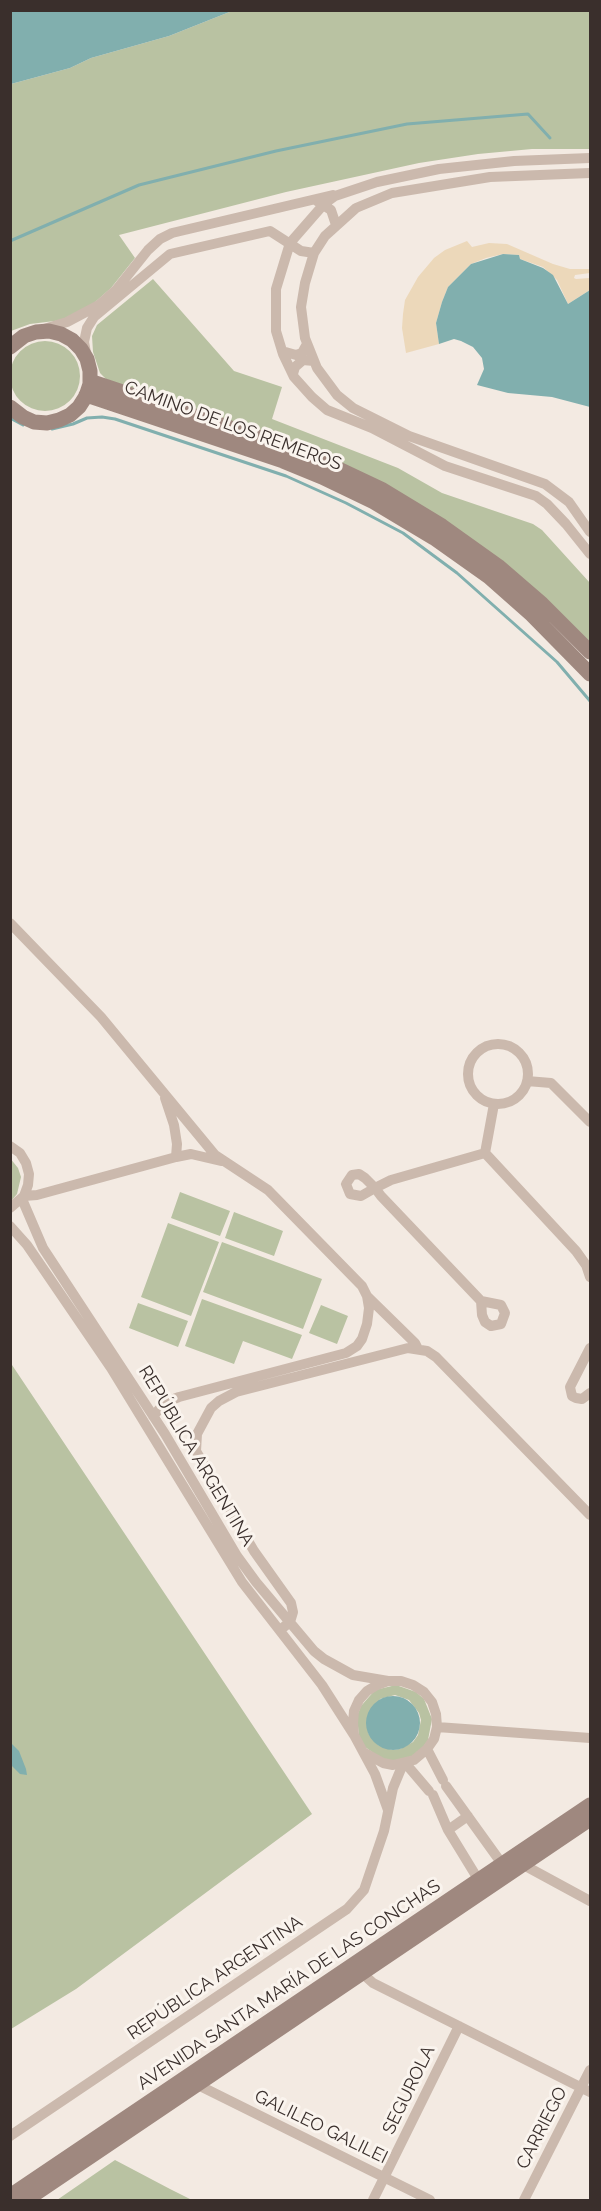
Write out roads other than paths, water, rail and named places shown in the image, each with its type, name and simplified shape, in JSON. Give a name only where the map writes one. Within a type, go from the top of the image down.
[{"type":"main road","points":[[10,347],[24,336],[36,332],[49,331],[61,334],[72,340],[87,359],[88,388],[79,406],[70,415],[47,423],[34,422],[10,407]]},
{"type":"main road","name":"CAMINO DE LOS REMEROS","points":[[88,388],[282,445],[381,489],[442,526],[498,566],[542,604],[591,652]]},
{"type":"main road","name":"CAMINO DE LOS REMEROS","points":[[88,388],[283,461],[349,489],[398,516],[489,577],[532,615],[591,674]]},
{"type":"main road","name":"AVENIDA SANTA MARÍA DE LAS CONCHAS","points":[[512,1865],[591,1805]]},
{"type":"main road","name":"AVENIDA SANTA MARÍA DE LAS CONCHAS","points":[[10,2196],[512,1865],[591,1819]]},
{"type":"main road","name":"AVENIDA SANTA MARÍA DE LAS CONCHAS","points":[[26,2200],[363,1974],[482,1885]]},
{"type":"street","points":[[36,332],[66,322],[99,305],[116,290],[148,250],[160,239],[172,233],[318,202],[377,182],[439,169],[514,161],[591,158]]},
{"type":"street","points":[[591,173],[490,177],[392,193],[356,208],[325,236],[314,253],[305,283],[302,307],[307,344],[317,368],[337,395],[353,408],[410,435],[545,484],[569,502],[591,532]]},
{"type":"street","points":[[318,202],[331,210],[336,225]]},
{"type":"street","points":[[318,202],[290,243],[276,289],[276,331],[293,374],[312,397],[327,410],[372,428],[445,466],[537,496],[566,524],[591,554]]},
{"type":"street","points":[[87,359],[84,342],[87,328],[94,317],[170,254],[263,231],[278,234],[301,250],[314,253]]},
{"type":"street","points":[[282,351],[296,355],[306,349],[307,344]]},
{"type":"street","points":[[293,374],[303,360],[314,362]]},
{"type":"street","points":[[10,923],[101,1017],[210,1149],[268,1190],[362,1286],[367,1296],[415,1342],[418,1349]]},
{"type":"street","points":[[498,1044],[515,1049],[526,1063],[527,1081],[518,1096],[511,1101],[494,1104],[478,1096],[469,1081],[470,1063],[481,1049],[498,1044]]},
{"type":"street","points":[[527,1081],[552,1083],[591,1122]]},
{"type":"street","points":[[158,1084],[174,1125],[177,1144],[176,1157]]},
{"type":"street","points":[[485,1153],[494,1104]]},
{"type":"street","points":[[10,1146],[20,1153],[29,1174],[23,1198]]},
{"type":"street","points":[[482,1300],[375,1188],[391,1180],[485,1153]]},
{"type":"street","points":[[485,1153],[576,1251],[591,1277]]},
{"type":"street","points":[[10,1208],[23,1198],[176,1157],[190,1154],[226,1161]]},
{"type":"street","name":"REPÚBLICA ARGENTINA","points":[[23,1198],[43,1248],[74,1304],[160,1437],[239,1567],[280,1630],[322,1685],[354,1735]]},
{"type":"street","name":"REPÚBLICA ARGENTINA","points":[[10,1226],[74,1304],[153,1416],[160,1437]]},
{"type":"street","points":[[153,1416],[166,1402],[179,1397],[346,1353],[357,1346],[362,1339],[368,1316],[367,1296]]},
{"type":"street","points":[[280,1630],[290,1622],[293,1612],[291,1603],[254,1551],[196,1451],[195,1442],[201,1423],[211,1408],[236,1392],[408,1348],[427,1351],[436,1357],[591,1515]]},
{"type":"street","points":[[591,1348],[570,1387],[572,1396],[576,1398],[582,1399],[591,1393]]},
{"type":"street","name":"REPÚBLICA ARGENTINA","points":[[239,1567],[314,1651],[335,1667],[353,1675],[388,1681]]},
{"type":"street","points":[[365,1753],[382,1763],[405,1764],[421,1756],[428,1749],[437,1727],[434,1708],[424,1692],[401,1681],[388,1681],[377,1684],[367,1691],[359,1700],[354,1711],[352,1723],[354,1735],[365,1753],[388,1810]]},
{"type":"street","points":[[437,1727],[591,1738]]},
{"type":"street","points":[[428,1749],[447,1787],[468,1816],[512,1865],[591,1900]]},
{"type":"street","points":[[405,1764],[433,1797],[448,1830],[482,1885]]},
{"type":"street","name":"REPÚBLICA ARGENTINA","points":[[10,2136],[347,1909],[364,1890],[384,1831],[393,1788],[405,1764]]},
{"type":"street","points":[[433,1797],[447,1787]]},
{"type":"street","points":[[448,1830],[468,1816]]},
{"type":"street","points":[[363,1974],[373,1983],[586,2090]]},
{"type":"street","name":"SEGUROLA","points":[[373,2200],[459,2026]]},
{"type":"street","name":"CARRIEGO","points":[[524,2200],[586,2090],[591,2070]]},
{"type":"street","name":"GALILEO GALILEI","points":[[198,2085],[430,2200]]},
{"type":"water","points":[[11,10],[232,11],[169,36],[91,58],[70,68],[11,84]]},
{"type":"water","points":[[503,254],[519,255],[520,259],[543,268],[553,275],[568,304],[590,290],[590,407],[552,397],[508,393],[477,385],[484,369],[482,358],[473,347],[454,339],[439,344],[436,323],[448,287],[471,264]]},
{"type":"water","points":[[388,1696],[398,1696],[408,1700],[416,1708],[420,1723],[416,1738],[408,1746],[398,1750],[388,1750],[378,1746],[370,1738],[366,1728],[366,1718],[370,1708],[378,1700]]},
{"type":"water","points":[[11,1743],[19,1751],[27,1775],[20,1774],[11,1765]]},
{"type":"waterway","points":[[10,241],[139,185],[276,151],[407,124],[528,114],[550,138]]},
{"type":"waterway","points":[[10,418],[23,425]]},
{"type":"waterway","points":[[52,429],[87,418],[115,419],[286,476],[346,503],[403,533],[457,573],[557,662],[590,701]]}]
